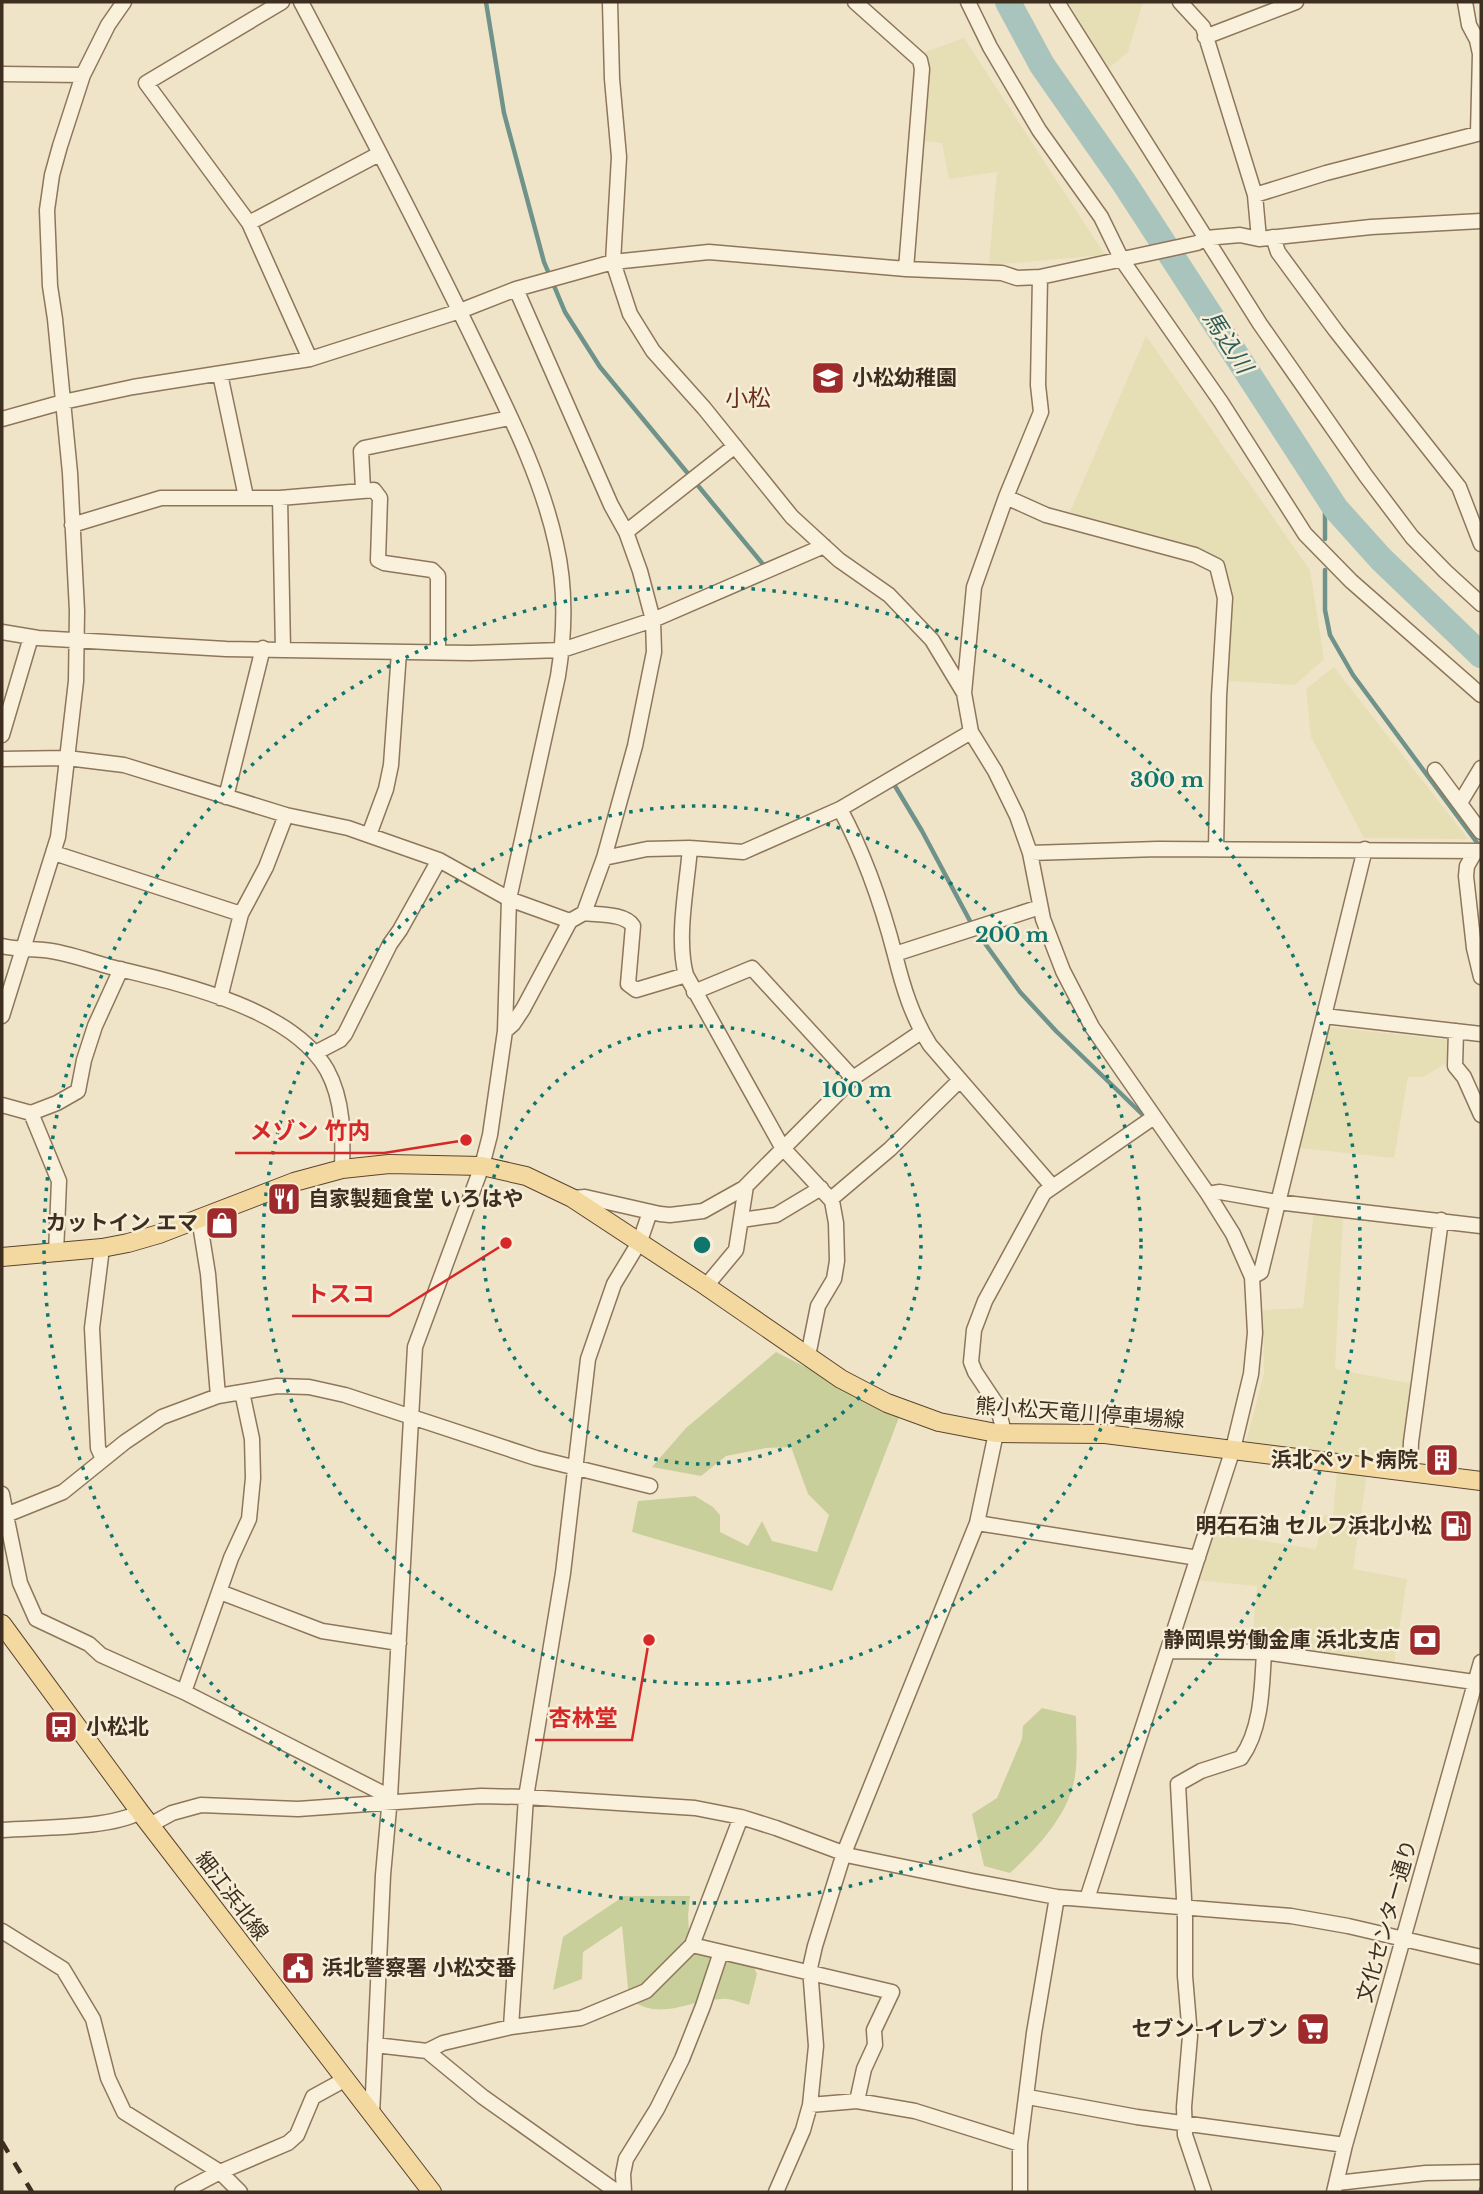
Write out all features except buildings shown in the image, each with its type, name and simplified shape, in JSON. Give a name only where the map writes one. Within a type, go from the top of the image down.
[{"type":"main road","name":"熊小松天竜川停車場線","points":[[2,1256],[102,1248],[159,1234],[294,1182],[342,1169],[389,1164],[482,1166],[526,1176],[572,1198],[640,1241],[841,1379],[887,1403],[939,1422],[1000,1433],[1105,1434],[1481,1481]]},
{"type":"main road","name":"細江浜北線","points":[[2,1624],[145,1819],[432,2192]]},
{"type":"street","points":[[2,1016],[58,837],[76,681],[77,611],[72,526],[64,402],[50,286],[47,210],[57,155],[83,75],[108,25],[124,2]]},
{"type":"street","points":[[282,2],[146,83],[249,223],[310,359]]},
{"type":"street","points":[[301,2],[460,311],[509,418],[542,495],[556,541],[563,587],[562,650],[509,899],[505,1031],[490,1135],[482,1166],[416,1338],[390,1801],[383,1875],[372,2115]]},
{"type":"street","points":[[610,2],[612,79],[619,157],[613,262],[630,314],[653,351],[736,446],[792,517],[839,560],[889,595],[932,640],[964,694]]},
{"type":"street","points":[[855,2],[920,60],[922,69],[906,269]]},
{"type":"street","points":[[968,2],[990,47],[1039,130],[1101,217],[1305,534],[1351,580],[1481,695]]},
{"type":"street","points":[[1057,2],[1202,240],[1366,476],[1412,537],[1481,604]]},
{"type":"street","points":[[1180,2],[1203,27],[1266,238],[1459,487],[1481,544]]},
{"type":"street","points":[[1205,37],[1296,2]]},
{"type":"street","points":[[1255,195],[1326,173],[1480,133],[1480,54],[1477,40],[1469,25],[1465,2]]},
{"type":"street","points":[[5,74],[83,75]]},
{"type":"street","points":[[249,223],[379,153]]},
{"type":"street","points":[[2,419],[133,387],[310,359],[460,311],[556,276],[613,262],[709,252],[906,269],[1002,273],[1017,278],[1040,277],[1202,240],[1240,234],[1266,238],[1371,226],[1481,221]]},
{"type":"street","points":[[1040,277],[1038,371],[1041,412],[1006,497],[974,587],[964,694],[971,732],[995,771],[1017,816],[1030,853],[1040,907],[1063,971],[1078,1001],[1092,1027],[1233,1234],[1252,1277],[1255,1333],[1251,1374],[1233,1449],[1087,1899]]},
{"type":"street","points":[[516,289],[611,505],[626,532],[653,620],[654,652],[635,746],[604,858],[584,913]]},
{"type":"street","points":[[220,374],[246,497]]},
{"type":"street","points":[[363,489],[360,451],[364,448],[509,418]]},
{"type":"street","points":[[626,532],[736,446]]},
{"type":"street","points":[[72,526],[161,498],[280,498],[374,490],[380,498],[378,559],[384,563],[436,572],[439,593],[438,652]]},
{"type":"street","points":[[1006,497],[1046,515],[1195,555],[1217,566],[1225,598],[1219,695],[1216,849]]},
{"type":"street","points":[[280,498],[283,650]]},
{"type":"street","points":[[1466,504],[1481,503]]},
{"type":"street","points":[[2,632],[31,637],[226,649],[470,653],[562,650],[653,620],[824,546]]},
{"type":"street","points":[[2,735],[31,637]]},
{"type":"street","points":[[226,797],[263,649]]},
{"type":"street","points":[[369,835],[386,789],[391,765],[400,652]]},
{"type":"street","points":[[604,858],[647,849],[690,848],[743,852],[840,809],[971,732]]},
{"type":"street","points":[[2,758],[67,758],[124,765],[286,815],[369,835],[439,859],[509,899],[570,921]]},
{"type":"street","points":[[1460,803],[1481,768]]},
{"type":"street","points":[[1435,770],[1481,832]]},
{"type":"street","points":[[840,809],[866,863],[907,998],[921,1032],[1052,1186]]},
{"type":"street","points":[[220,998],[241,914],[266,867],[286,815]]},
{"type":"street","points":[[690,848],[683,924],[683,966],[686,975],[782,1147],[831,1199],[836,1223],[837,1261],[834,1279],[818,1306],[808,1356]]},
{"type":"street","points":[[1030,853],[1071,850],[1216,849],[1478,852]]},
{"type":"street","points":[[1252,1277],[1261,1272],[1366,849]]},
{"type":"street","points":[[1478,852],[1467,866],[1466,876],[1474,948],[1481,978]]},
{"type":"street","points":[[54,853],[241,914]]},
{"type":"street","points":[[315,1053],[340,1040],[345,1034],[390,944],[439,859]]},
{"type":"street","points":[[895,954],[1040,907]]},
{"type":"street","points":[[505,1031],[523,1009],[570,921],[584,913],[630,921],[633,926],[628,984],[631,988],[636,990],[686,975]]},
{"type":"street","points":[[2,946],[21,950],[44,950],[121,970],[220,998],[262,1014],[315,1053],[327,1070],[340,1104],[342,1169]]},
{"type":"street","points":[[694,992],[752,968],[853,1079]]},
{"type":"street","points":[[2,1105],[31,1113],[78,1091],[95,1026],[121,970]]},
{"type":"street","points":[[1324,1016],[1481,1034]]},
{"type":"street","points":[[1456,1031],[1455,1066],[1464,1077],[1481,1115]]},
{"type":"street","points":[[572,1198],[585,1197],[670,1215],[703,1211],[746,1186],[782,1147],[853,1079],[921,1032]]},
{"type":"street","points":[[831,1199],[890,1149],[960,1080]]},
{"type":"street","points":[[31,1113],[59,1181],[56,1253]]},
{"type":"street","points":[[776,2192],[803,2130],[810,2105],[816,2046],[810,1971],[815,1946],[844,1853],[977,1524],[1000,1433],[997,1405],[971,1362],[974,1330],[985,1301],[1044,1193],[1154,1117]]},
{"type":"street","points":[[706,1286],[736,1250],[746,1186]]},
{"type":"street","points":[[741,1220],[776,1215],[821,1188]]},
{"type":"street","points":[[1208,1194],[1220,1192],[1277,1202],[1481,1226]]},
{"type":"street","points":[[511,2027],[526,1797],[564,1573],[578,1468],[588,1359],[614,1284],[640,1241],[650,1212]]},
{"type":"street","points":[[199,1218],[208,1274],[218,1396]]},
{"type":"street","points":[[1410,1471],[1411,1442],[1441,1220]]},
{"type":"street","points":[[102,1248],[92,1328],[98,1448],[103,1460]]},
{"type":"street","points":[[4,1516],[63,1492],[162,1417],[218,1396],[276,1386],[309,1388],[345,1395],[536,1458],[650,1486]]},
{"type":"street","points":[[184,1692],[252,1506],[251,1439],[242,1392]]},
{"type":"street","points":[[2,1494],[4,1516],[20,1583],[36,1619],[89,1644],[101,1655],[184,1692],[390,1801]]},
{"type":"street","points":[[977,1524],[1198,1558]]},
{"type":"street","points":[[220,1592],[322,1631],[399,1643]]},
{"type":"street","points":[[1169,1651],[1264,1651],[1478,1682]]},
{"type":"street","points":[[1204,2192],[1189,2147],[1184,2107],[1190,2036],[1185,1976],[1185,1908],[1178,1784],[1201,1771],[1241,1758],[1245,1753],[1261,1699],[1264,1651]]},
{"type":"street","name":"文化センター通り","points":[[1335,2188],[1478,1682],[1481,1662]]},
{"type":"street","points":[[2,1830],[103,1822],[132,1816],[145,1819],[201,1805],[298,1809],[481,1796],[695,1808],[741,1817],[844,1853],[1056,1897],[1291,1916],[1481,1957]]},
{"type":"street","points":[[375,2045],[427,2050],[443,2043],[511,2027],[581,2018],[629,1999],[654,1984],[692,1945],[741,1817]]},
{"type":"street","points":[[1020,2192],[1020,2144],[1034,2033],[1056,1897]]},
{"type":"street","points":[[2,1931],[63,1969],[93,2019],[108,2078],[124,2112],[220,2172],[240,2192]]},
{"type":"street","points":[[692,1945],[892,1992],[874,2030],[875,2045],[864,2069],[856,2101]]},
{"type":"street","points":[[624,2192],[626,2159],[657,2109],[682,2059],[704,2006],[721,1952]]},
{"type":"street","points":[[427,2050],[483,2097],[617,2192]]},
{"type":"street","points":[[182,2192],[220,2172],[288,2143],[297,2134],[313,2097],[344,2080]]},
{"type":"street","points":[[1028,2097],[1186,2124],[1345,2146]]},
{"type":"street","points":[[810,2105],[856,2101],[915,2111],[1020,2144]]},
{"type":"street","points":[[1335,2188],[1426,2173],[1477,2172]]},
{"type":"shaded area","points":[[1068,2],[1143,2],[1128,52],[1109,68]]},
{"type":"shaded area","points":[[964,38],[1105,255],[989,265],[997,172],[949,179],[942,143],[916,140],[917,55]]},
{"type":"shaded area","points":[[1146,336],[1310,570],[1324,659],[1295,685],[1229,681],[1217,566],[1070,512]]},
{"type":"shaded area","points":[[1334,667],[1468,839],[1364,838],[1311,737],[1306,689]]},
{"type":"shaded area","points":[[1330,1027],[1449,1040],[1446,1063],[1423,1077],[1408,1077],[1394,1158],[1299,1148]]},
{"type":"shaded area","points":[[1314,1211],[1343,1216],[1335,1369],[1413,1384],[1405,1465],[1246,1442],[1264,1374],[1263,1310],[1303,1308]]},
{"type":"shaded area","points":[[1337,1471],[1367,1475],[1353,1569],[1407,1579],[1394,1663],[1252,1645],[1257,1586],[1196,1580],[1211,1533],[1316,1549],[1324,1515],[1333,1516]]},
{"type":"green space","points":[[776,1352],[900,1415],[832,1591],[632,1532],[638,1501],[695,1496],[713,1507],[720,1515],[720,1532],[748,1546],[762,1521],[772,1541],[817,1552],[829,1515],[808,1494],[791,1447],[766,1448],[726,1456],[701,1476],[652,1467],[686,1428]]},
{"type":"green space","points":[[1042,1708],[1076,1716],[1076,1761],[1072,1790],[1051,1829],[1010,1873],[984,1866],[972,1814],[997,1798],[1022,1739],[1023,1726]]},
{"type":"green space","points":[[624,1896],[690,1896],[690,1949],[751,1962],[757,1974],[749,2005],[722,1999],[675,2008],[653,2009],[629,1999],[622,1926],[583,1952],[582,1979],[553,1990],[563,1937]]},
{"type":"waterway","points":[[486,2],[504,113],[544,262],[565,312],[600,367],[766,568]]},
{"type":"waterway","name":"馬込川","points":[[1008,2],[1042,65],[1123,181],[1336,509],[1381,559],[1481,655]]},
{"type":"waterway","points":[[1325,491],[1325,539]]},
{"type":"waterway","points":[[1325,570],[1325,610],[1330,635],[1353,675],[1481,848]]},
{"type":"waterway","points":[[892,781],[970,921]]},
{"type":"waterway","points":[[976,931],[1020,992],[1056,1031],[1143,1115]]},
{"type":"railway","points":[[2,2142],[32,2192]]},
{"type":"place","name":"小松幼稚園","points":[[828,378]]},
{"type":"place","name":"メゾン 竹内","points":[[466,1140]]},
{"type":"place","name":"自家製麺食堂 いろはや","points":[[284,1199]]},
{"type":"place","name":"カットイン エマ","points":[[222,1223]]},
{"type":"place","name":"トスコ","points":[[506,1243]]},
{"type":"place","name":"浜北ペット病院","points":[[1442,1460]]},
{"type":"place","name":"明石石油 セルフ浜北小松","points":[[1456,1526]]},
{"type":"place","name":"杏林堂","points":[[649,1640]]},
{"type":"place","name":"静岡県労働金庫 浜北支店","points":[[1425,1640]]},
{"type":"place","name":"小松北","points":[[61,1727]]},
{"type":"place","name":"浜北警察署 小松交番","points":[[298,1968]]},
{"type":"place","name":"セブン-イレブン","points":[[1313,2029]]},
{"type":"district","name":"小松","points":[[748,398]]}]
